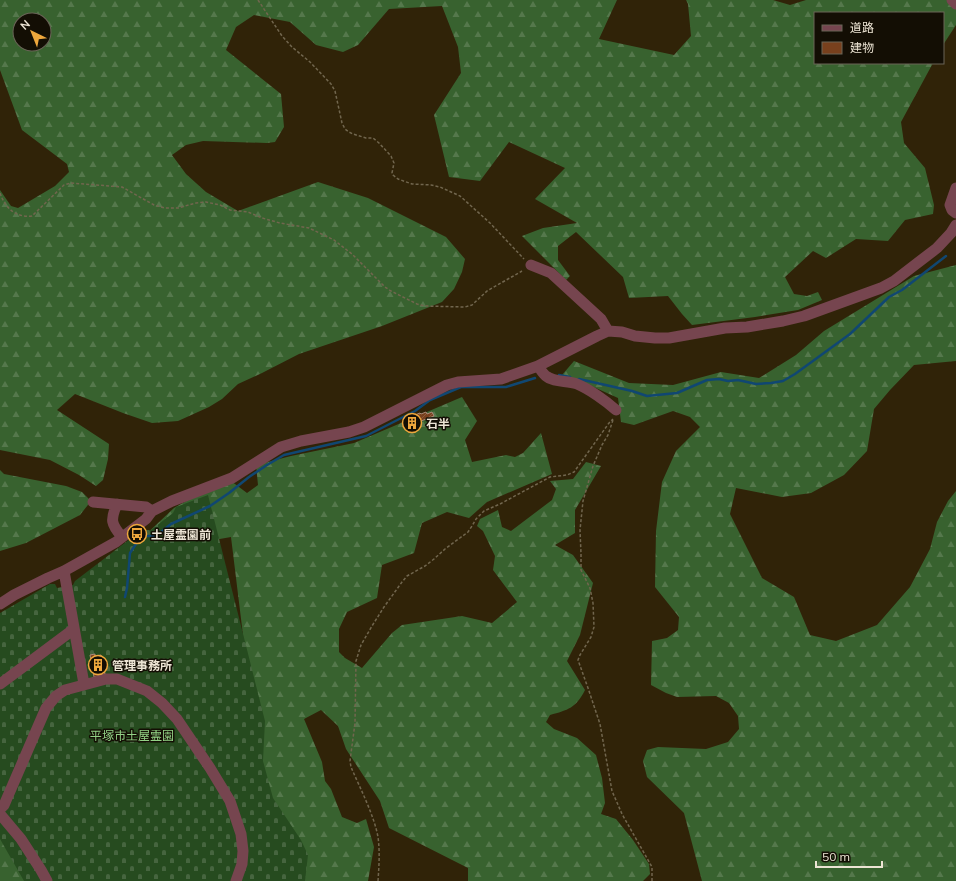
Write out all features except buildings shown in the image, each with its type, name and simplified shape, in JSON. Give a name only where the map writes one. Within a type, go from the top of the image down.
[{"type":"street","points":[[952,0],[956,4]]},
{"type":"street","points":[[956,188],[950,205],[952,210],[956,213]]},
{"type":"street","points":[[0,604],[14,595],[64,571],[116,542],[146,519],[152,511],[172,500],[232,478],[281,447],[300,441],[350,432],[447,385],[458,382],[501,379],[538,366],[608,331],[622,332],[649,338],[668,338],[725,328],[747,327],[804,316],[881,288],[894,281],[937,248],[956,225]]},
{"type":"street","points":[[531,265],[551,273],[601,319],[608,331]]},
{"type":"street","points":[[538,366],[547,377],[554,380],[568,381],[577,384],[607,402],[615,415]]},
{"type":"street","points":[[93,502],[146,507],[152,511]]},
{"type":"street","points":[[117,504],[112,515],[113,523],[122,537]]},
{"type":"street","points":[[64,571],[84,684]]},
{"type":"street","points":[[0,684],[74,629]]},
{"type":"street","points":[[0,808],[4,805],[46,708],[56,696],[65,690],[84,684],[106,679],[117,679],[147,691],[162,703],[177,719],[230,801],[241,834],[243,851],[242,864],[236,881]]},
{"type":"street","points":[[0,814],[21,839],[47,881]]},
{"type":"path","points":[[0,193],[5,204],[12,211],[27,217],[32,216],[64,185],[71,183],[122,187],[154,205],[165,208],[178,208],[196,202],[206,202],[220,205],[238,212],[248,212],[258,217],[280,223],[309,228],[334,240],[352,254],[391,291],[417,304],[425,306],[465,307],[472,305],[487,291],[531,265],[490,223],[460,196],[440,187],[412,184],[398,179],[393,175],[394,163],[391,156],[380,143],[373,138],[366,138],[353,134],[346,129],[342,123],[335,91],[331,84],[282,36],[258,0]]},
{"type":"path","points":[[378,881],[380,860],[378,837],[372,816],[350,761],[355,723],[356,660],[361,645],[384,607],[407,576],[425,566],[468,532],[476,519],[484,511],[550,477],[567,475],[574,472],[615,415]]},
{"type":"path","points":[[615,415],[608,435],[593,466],[583,501],[580,530],[580,570],[590,588],[593,603],[594,627],[591,637],[578,660],[600,724],[612,791],[622,814],[652,867],[652,881]]},
{"type":"green space","points":[[0,0],[617,0],[599,39],[674,55],[691,36],[688,4],[686,0],[773,0],[790,5],[806,0],[956,0],[956,25],[944,43],[944,12],[814,12],[814,64],[932,64],[901,122],[904,143],[925,168],[934,205],[933,214],[905,220],[888,241],[856,239],[826,258],[813,251],[785,277],[794,294],[807,296],[818,292],[822,300],[798,310],[692,325],[668,296],[629,298],[623,277],[576,232],[558,246],[558,260],[570,276],[566,280],[522,236],[543,228],[577,223],[535,199],[565,168],[509,142],[480,181],[449,177],[434,115],[461,73],[458,47],[442,6],[389,9],[358,45],[343,52],[316,45],[290,22],[254,15],[236,27],[226,50],[281,94],[284,127],[275,142],[203,141],[186,145],[172,155],[186,174],[206,192],[238,211],[318,182],[368,198],[446,237],[465,259],[462,272],[454,289],[442,302],[382,326],[299,354],[238,384],[222,399],[209,407],[178,421],[152,423],[75,394],[57,410],[109,444],[108,459],[103,480],[96,486],[79,475],[50,460],[0,450],[0,190],[11,206],[18,208],[55,186],[69,172],[67,164],[22,130],[0,70]]},
{"type":"green space","points":[[956,265],[956,361],[914,365],[874,409],[867,451],[844,475],[811,493],[782,497],[736,488],[730,514],[762,578],[794,597],[810,635],[836,641],[877,625],[910,587],[930,549],[937,522],[948,501],[956,491],[956,881],[702,881],[684,813],[647,777],[643,761],[647,750],[658,747],[706,749],[728,742],[739,729],[738,716],[729,703],[716,696],[677,697],[651,685],[652,641],[667,638],[678,630],[679,617],[655,587],[656,531],[662,482],[676,451],[700,427],[690,417],[673,411],[634,425],[621,422],[618,398],[562,375],[574,361],[629,383],[673,385],[721,372],[759,378],[796,355],[824,331],[914,276]]},
{"type":"green space","points":[[462,397],[477,421],[465,440],[472,462],[506,455],[515,457],[523,453],[541,433],[552,474],[487,502],[469,518],[447,512],[422,523],[414,553],[382,565],[377,598],[347,612],[339,629],[339,652],[345,658],[362,668],[392,633],[402,625],[462,616],[492,623],[517,602],[493,570],[495,556],[483,531],[477,526],[480,519],[498,510],[502,527],[511,531],[552,500],[556,489],[550,481],[573,479],[586,462],[601,466],[575,510],[575,533],[555,545],[573,555],[593,583],[580,635],[567,661],[585,690],[575,705],[562,712],[550,715],[546,722],[554,729],[577,738],[596,755],[602,778],[605,803],[601,814],[616,819],[633,840],[649,864],[650,874],[643,881],[468,881],[468,868],[389,828],[380,801],[346,749],[338,726],[321,710],[304,719],[322,762],[325,781],[331,789],[342,817],[357,823],[366,819],[374,847],[368,881],[259,881],[243,635],[231,537],[197,543],[108,570],[174,508],[227,478],[247,493],[258,485],[256,465],[354,443]]},
{"type":"green space","points":[[0,470],[4,474],[66,486],[82,492],[91,501],[80,515],[26,543],[0,551]]},
{"type":"green space","name":"平塚市土屋霊園","points":[[208,495],[265,721],[263,761],[273,798],[301,840],[308,855],[305,881],[24,881],[0,839],[0,613],[50,584],[55,584],[57,588],[73,585],[75,581],[139,532],[143,530],[151,530],[173,513],[176,507]]},
{"type":"green space","points":[[0,820],[40,881],[0,881]]},
{"type":"waterway","points":[[579,379],[632,391],[647,396],[677,393],[707,380],[738,380],[756,384],[783,381],[850,334],[889,297],[902,290],[946,256]]},
{"type":"waterway","points":[[559,375],[570,377]]},
{"type":"waterway","points":[[125,597],[130,553],[138,541],[146,536],[156,536],[171,524],[210,506],[249,477],[284,455],[366,436],[415,411],[430,400],[461,387],[506,387],[535,378]]},
{"type":"place","name":"石半","points":[[412,423]]},
{"type":"place","name":"土屋霊園前","points":[[137,534]]},
{"type":"place","name":"管理事務所","points":[[98,665]]}]
